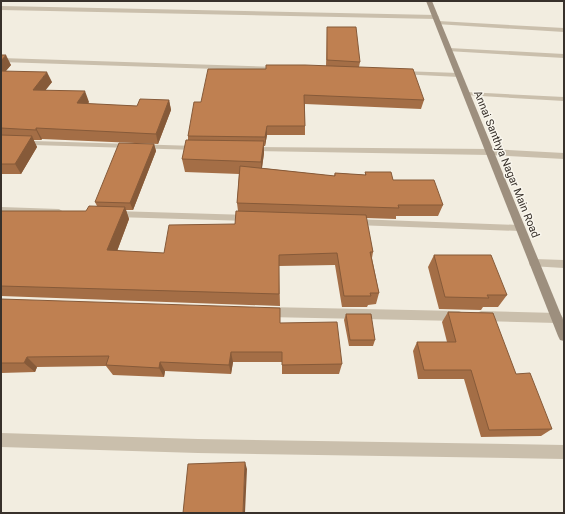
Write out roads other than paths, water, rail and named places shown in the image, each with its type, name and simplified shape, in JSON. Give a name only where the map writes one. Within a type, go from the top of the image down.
[{"type":"street","name":"Annai Santhya Nagar Main Road","points":[[429,1],[564,336]]},
{"type":"street","points":[[1,8],[437,20],[564,30]]},
{"type":"street","points":[[449,50],[564,56]]},
{"type":"street","points":[[1,60],[284,69]]},
{"type":"street","points":[[396,73],[459,75]]},
{"type":"street","points":[[466,94],[564,99]]},
{"type":"street","points":[[1,142],[202,149]]},
{"type":"street","points":[[241,149],[490,152],[564,156]]},
{"type":"street","points":[[1,210],[65,212]]},
{"type":"street","points":[[105,213],[257,218]]},
{"type":"street","points":[[345,222],[520,228]]},
{"type":"street","points":[[534,263],[564,264]]},
{"type":"street","points":[[256,312],[557,318]]},
{"type":"street","points":[[1,440],[198,446],[564,452]]}]
